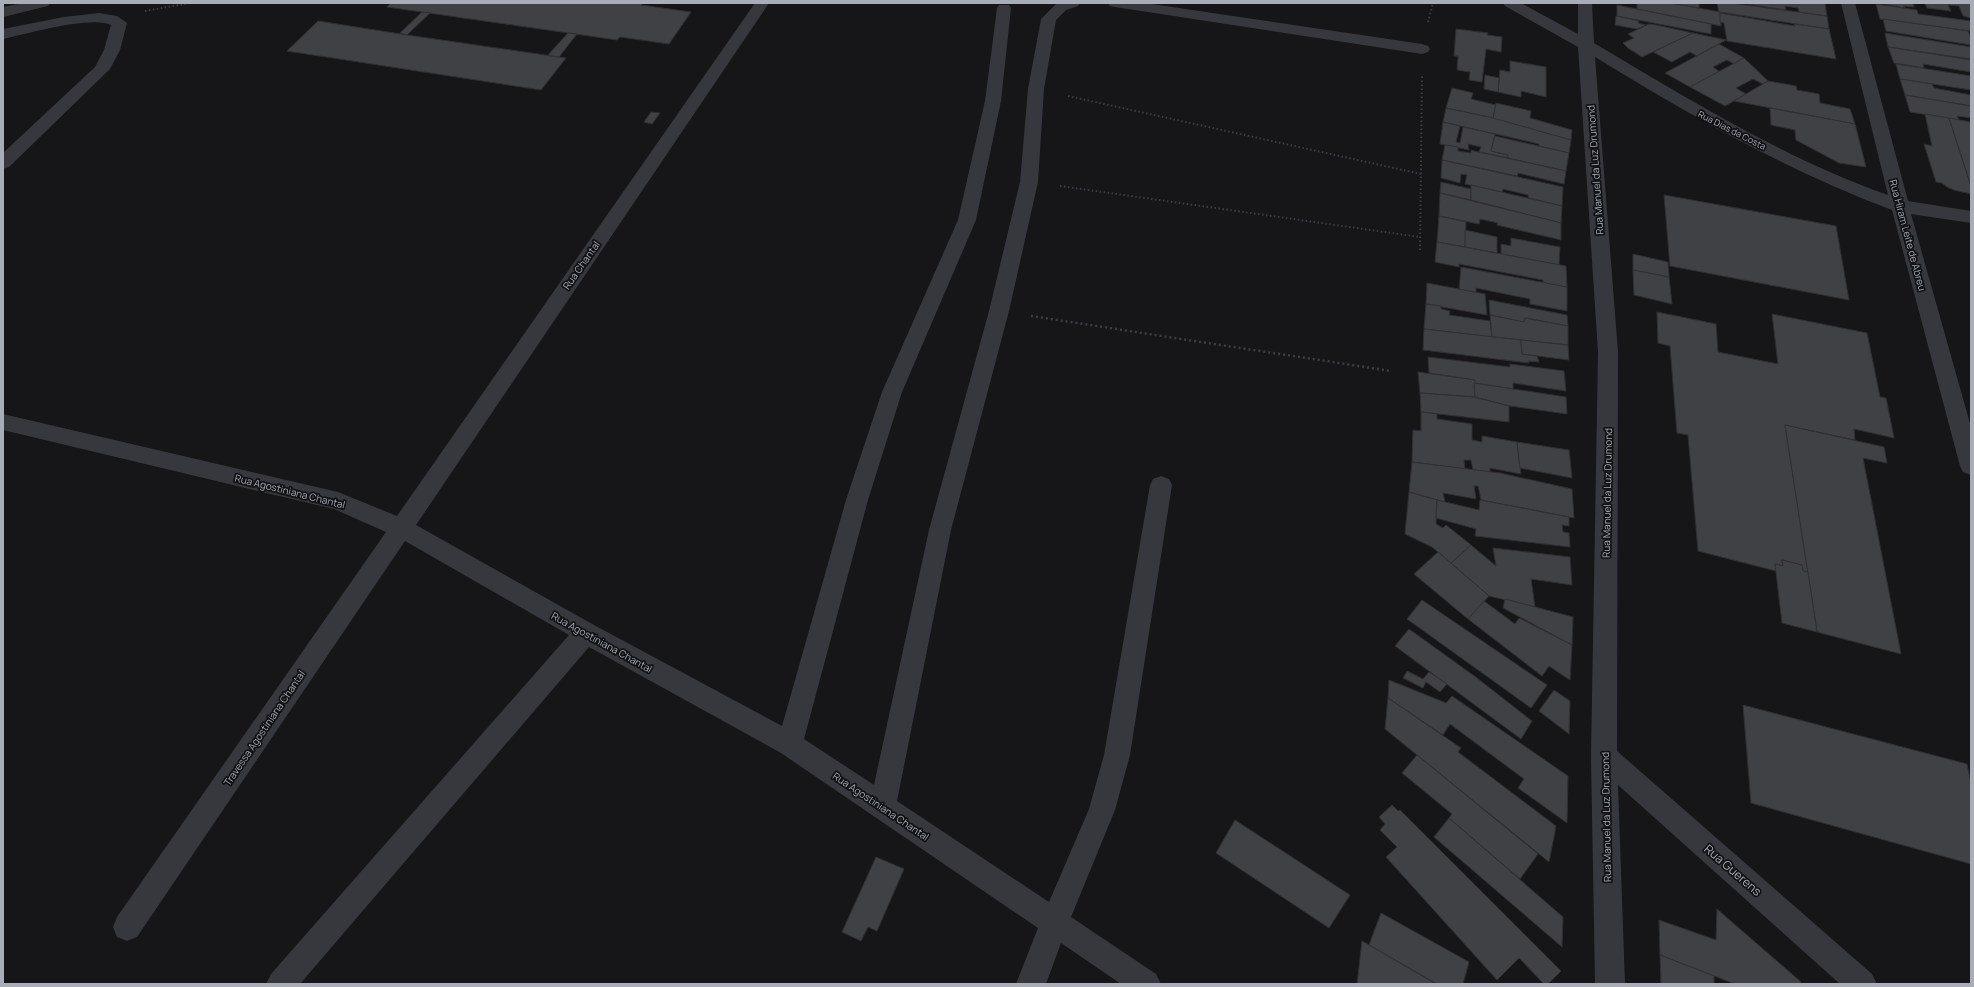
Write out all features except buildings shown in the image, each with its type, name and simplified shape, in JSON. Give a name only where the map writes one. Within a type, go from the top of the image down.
[{"type":"street","points":[[3,12],[43,3]]},
{"type":"street","name":"Rua Chantal","points":[[401,528],[762,3]]},
{"type":"street","points":[[883,806],[940,530],[999,312],[1029,182],[1036,89],[1049,19],[1061,7],[1073,3]]},
{"type":"street","points":[[1115,3],[1422,49]]},
{"type":"street","name":"Rua Dias da Costa","points":[[1510,3],[1586,45],[1696,111],[1818,174],[1850,188],[1900,206],[1971,217]]},
{"type":"street","name":"Rua Manuel da Luz Drumond","points":[[1585,3],[1586,45],[1608,352],[1604,756],[1610,984]]},
{"type":"street","name":"Rua Hiram Leite de Abreu","points":[[1848,3],[1900,206],[1971,466]]},
{"type":"street","points":[[790,744],[858,500],[892,392],[967,220],[982,157],[993,101],[1004,8]]},
{"type":"street","points":[[3,34],[77,19],[110,17],[118,23],[112,50],[102,69],[3,163]]},
{"type":"street","points":[[3,22],[22,30]]},
{"type":"street","name":"Rua Agostiniana Chantal","points":[[3,422],[338,501],[401,528],[586,633],[790,744],[1054,924],[1146,984]]},
{"type":"street","points":[[1031,984],[1054,924],[1102,810],[1117,755],[1161,485]]},
{"type":"street","name":"Travessa Agostiniana Chantal","points":[[126,927],[401,528]]},
{"type":"street","points":[[281,984],[586,633]]},
{"type":"street","name":"Rua Guerens","points":[[1604,756],[1862,984]]},
{"type":"path","points":[[110,17],[190,3]]},
{"type":"path","points":[[1420,250],[1422,49],[1432,3]]},
{"type":"path","points":[[1036,89],[1421,174]]},
{"type":"path","points":[[1029,182],[1420,237]]},
{"type":"path","points":[[999,312],[1391,371]]}]
